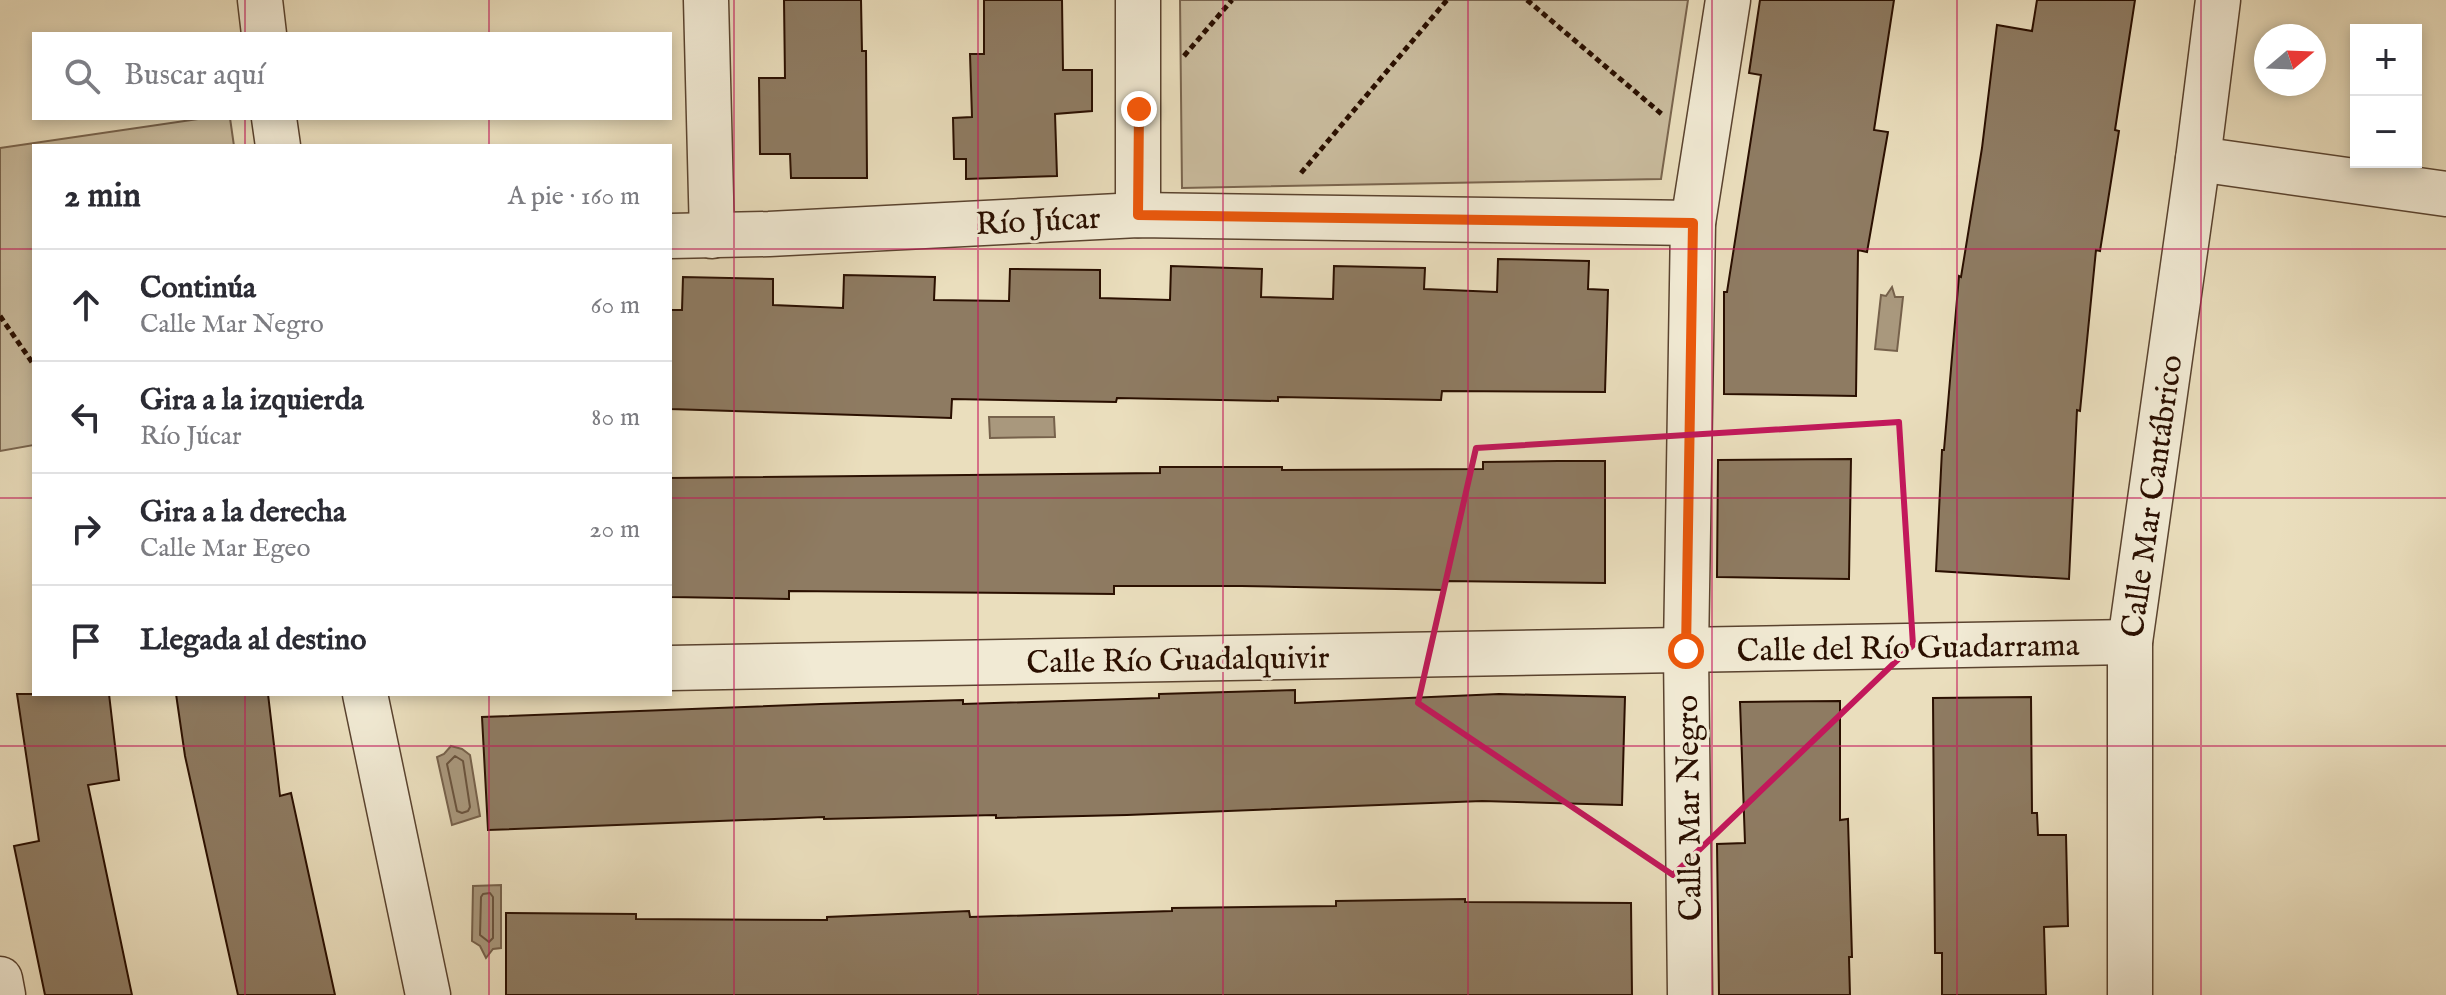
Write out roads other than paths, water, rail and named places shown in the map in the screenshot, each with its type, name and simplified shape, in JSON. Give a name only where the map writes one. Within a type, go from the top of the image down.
[{"type":"street","points":[[260,0],[264,32]]},
{"type":"street","points":[[691,236],[706,0]]},
{"type":"street","points":[[1138,0],[1138,215]]},
{"type":"street","name":"Calle Mar Negro","points":[[1690,995],[1686,651],[1693,223],[1728,0]]},
{"type":"street","name":"Calle Mar Cantábrico","points":[[2130,995],[2130,642],[2218,0]]},
{"type":"street","points":[[274,120],[278,144]]},
{"type":"street","points":[[2198,159],[2446,194]]},
{"type":"street","name":"Río Júcar","points":[[691,236],[1138,215],[1693,223]]},
{"type":"street","name":"Calle del Río Guadarrama","points":[[1686,651],[2130,642]]},
{"type":"street","name":"Calle Río Guadalquivir","points":[[672,668],[1686,651]]},
{"type":"street","points":[[365,696],[428,995]]},
{"type":"street","points":[[0,979],[3,995]]},
{"type":"water","points":[[1892,287],[1895,297],[1903,297],[1897,351],[1875,349],[1881,295],[1886,296]]},
{"type":"water","points":[[989,417],[1054,417],[1055,437],[990,438]]},
{"type":"water","points":[[451,746],[470,755],[480,816],[452,825],[437,757]]},
{"type":"water","points":[[501,885],[501,948],[493,949],[486,958],[480,946],[472,941],[473,886]]}]
